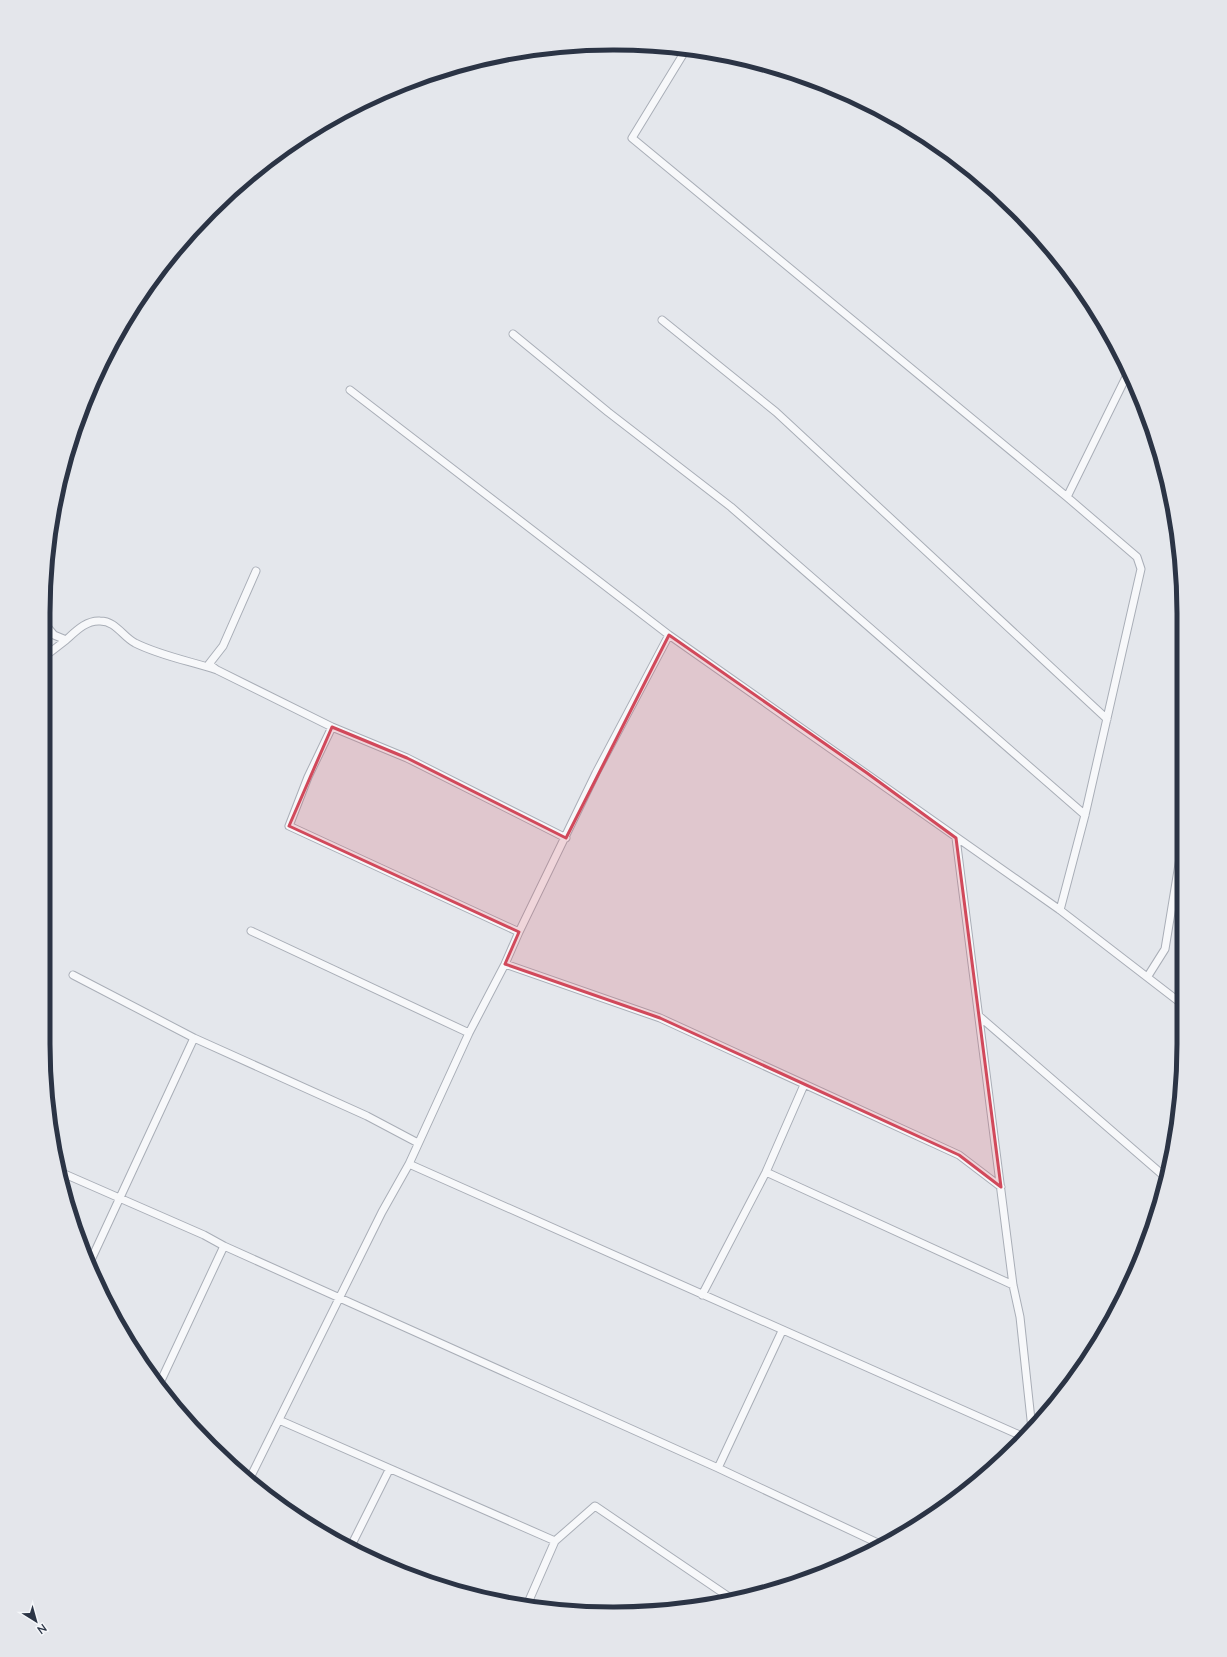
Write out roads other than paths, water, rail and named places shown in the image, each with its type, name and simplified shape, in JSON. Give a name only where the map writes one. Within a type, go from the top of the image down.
[{"type":"street","points":[[683,55],[632,138],[1067,497],[1137,557],[1141,568],[1085,815],[1060,910]]},
{"type":"street","points":[[662,320],[776,412],[1107,719]]},
{"type":"street","points":[[513,334],[608,412],[731,507],[1085,815]]},
{"type":"street","points":[[1067,497],[1125,378]]},
{"type":"street","points":[[350,390],[669,635],[1060,910],[1148,976],[1177,1000]]},
{"type":"street","points":[[217,670],[209,664],[223,646],[256,571]]},
{"type":"street","points":[[50,652],[90,622],[105,621],[111,623],[132,641],[147,648],[217,670],[332,727],[407,758],[566,838]]},
{"type":"street","points":[[50,630],[54,635],[66,640]]},
{"type":"street","points":[[251,1475],[382,1212],[409,1164],[469,1033],[505,964],[518,932],[566,838],[596,773],[669,635]]},
{"type":"street","points":[[332,727],[308,777],[289,826],[518,932]]},
{"type":"street","points":[[956,838],[1013,1285],[1020,1317],[1031,1421]]},
{"type":"street","points":[[1148,976],[1165,949],[1177,876]]},
{"type":"street","points":[[252,931],[469,1033]]},
{"type":"street","points":[[505,964],[660,1018],[804,1086],[959,1155],[1001,1187]]},
{"type":"street","points":[[73,975],[194,1038],[367,1116],[418,1143]]},
{"type":"street","points":[[979,1016],[1161,1174]]},
{"type":"street","points":[[92,1257],[194,1038]]},
{"type":"street","points":[[702,1295],[766,1172],[804,1086]]},
{"type":"street","points":[[409,1164],[782,1331],[1019,1435]]},
{"type":"street","points":[[766,1172],[1013,1285]]},
{"type":"street","points":[[66,1175],[204,1235],[224,1246],[718,1468],[876,1542]]},
{"type":"street","points":[[161,1380],[224,1246]]},
{"type":"street","points":[[718,1468],[782,1331]]},
{"type":"street","points":[[279,1420],[389,1470],[555,1541]]},
{"type":"street","points":[[353,1543],[389,1470]]},
{"type":"street","points":[[529,1600],[555,1541],[595,1506],[726,1595]]}]
